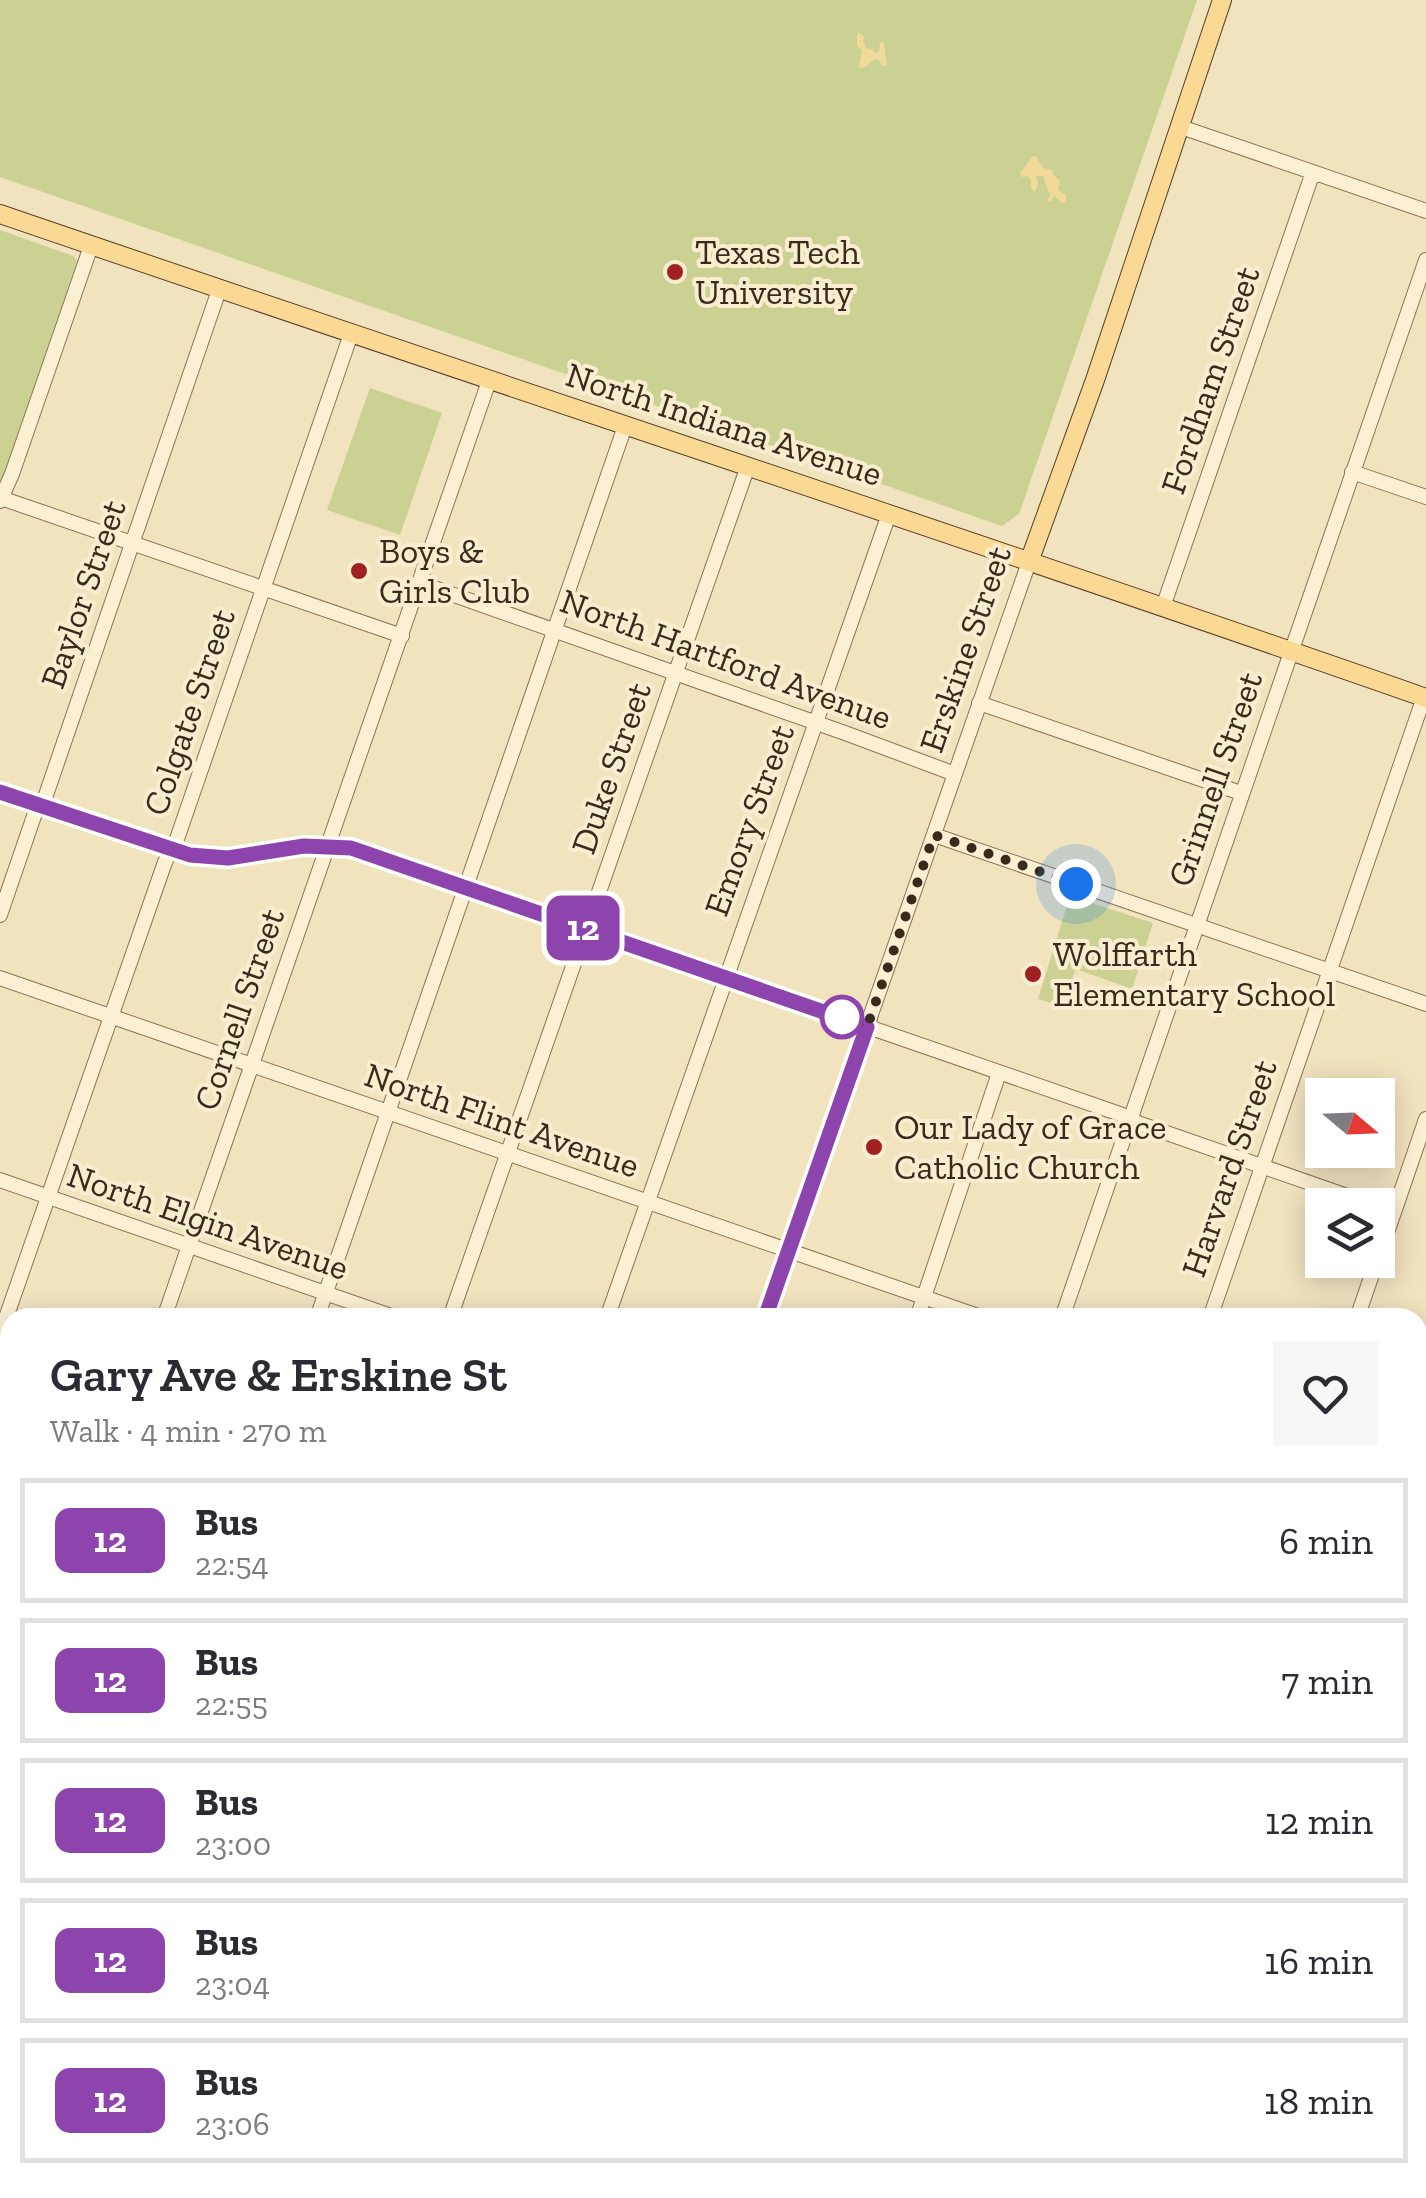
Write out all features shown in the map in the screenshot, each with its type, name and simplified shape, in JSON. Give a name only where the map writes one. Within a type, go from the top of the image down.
[{"type":"main road","name":"Erskine Street","points":[[1029,562],[1071,449],[1222,0]]},
{"type":"main road","name":"North Indiana Avenue","points":[[0,214],[1425,697]]},
{"type":"street","points":[[1181,127],[1426,210]]},
{"type":"street","name":"Fordham Street","points":[[1163,607],[1313,172]]},
{"type":"street","points":[[91,246],[1,499],[402,636]]},
{"type":"street","name":"Grinnell Street","points":[[1065,1308],[1426,260]]},
{"type":"street","name":"Baylor Street","points":[[0,916],[46,795],[219,290]]},
{"type":"street","name":"Colgate Street","points":[[9,1308],[165,862],[177,840],[350,334]]},
{"type":"street","name":"Cornell Street","points":[[167,1308],[489,380]]},
{"type":"street","points":[[320,1308],[625,426]]},
{"type":"street","name":"Duke Street","points":[[454,1308],[748,466]]},
{"type":"street","points":[[1352,472],[1426,498]]},
{"type":"street","name":"Emory Street","points":[[611,1308],[889,514]]},
{"type":"street","name":"Erskine Street","points":[[769,1308],[1029,562]]},
{"type":"street","name":"North Hartford Avenue","points":[[420,583],[955,774]]},
{"type":"street","name":"Harvard Street","points":[[1213,1308],[1425,697]]},
{"type":"street","points":[[979,703],[1241,793]]},
{"type":"street","points":[[0,792],[190,855],[228,858],[292,848],[351,848],[1322,1188]]},
{"type":"street","points":[[934,835],[1426,1004]]},
{"type":"street","name":"North Flint Avenue","points":[[0,978],[957,1308]]},
{"type":"street","points":[[920,1308],[999,1073]]},
{"type":"street","points":[[1395,1209],[1426,1119]]},
{"type":"street","name":"North Elgin Avenue","points":[[0,1180],[368,1308]]},
{"type":"street","points":[[1360,1308],[1371,1278]]},
{"type":"green space","name":"Texas Tech University","points":[[0,0],[1197,0],[1019,514],[1002,526],[0,177]]},
{"type":"green space","points":[[0,230],[73,256],[77,261],[0,486]]},
{"type":"green space","points":[[370,388],[442,413],[400,535],[327,510]]},
{"type":"green space","points":[[1070,896],[1153,923],[1132,989],[1076,969],[1061,1006],[1038,999]]},
{"type":"sand","points":[[859,33],[864,36],[866,48],[875,53],[880,42],[884,43],[887,66],[875,59],[859,67]]},
{"type":"sand","points":[[1033,156],[1060,181],[1058,190],[1066,195],[1066,202],[1055,196],[1047,201],[1050,195],[1043,176],[1036,176],[1035,192],[1031,180],[1021,177]]},
{"type":"bus line","name":"12","points":[[0,792],[178,853],[208,858],[304,846],[351,848],[867,1027],[769,1308]]},
{"type":"place","name":"Texas Tech University","points":[[675,272]]},
{"type":"place","name":"Boys & Girls Club","points":[[359,571]]},
{"type":"place","name":"Wolffarth Elementary School","points":[[1033,974]]},
{"type":"place","name":"Our Lady of Grace Catholic Church","points":[[874,1147]]},
{"type":"route","points":[[842,1017],[867,1027],[934,835],[1076,884]]}]
